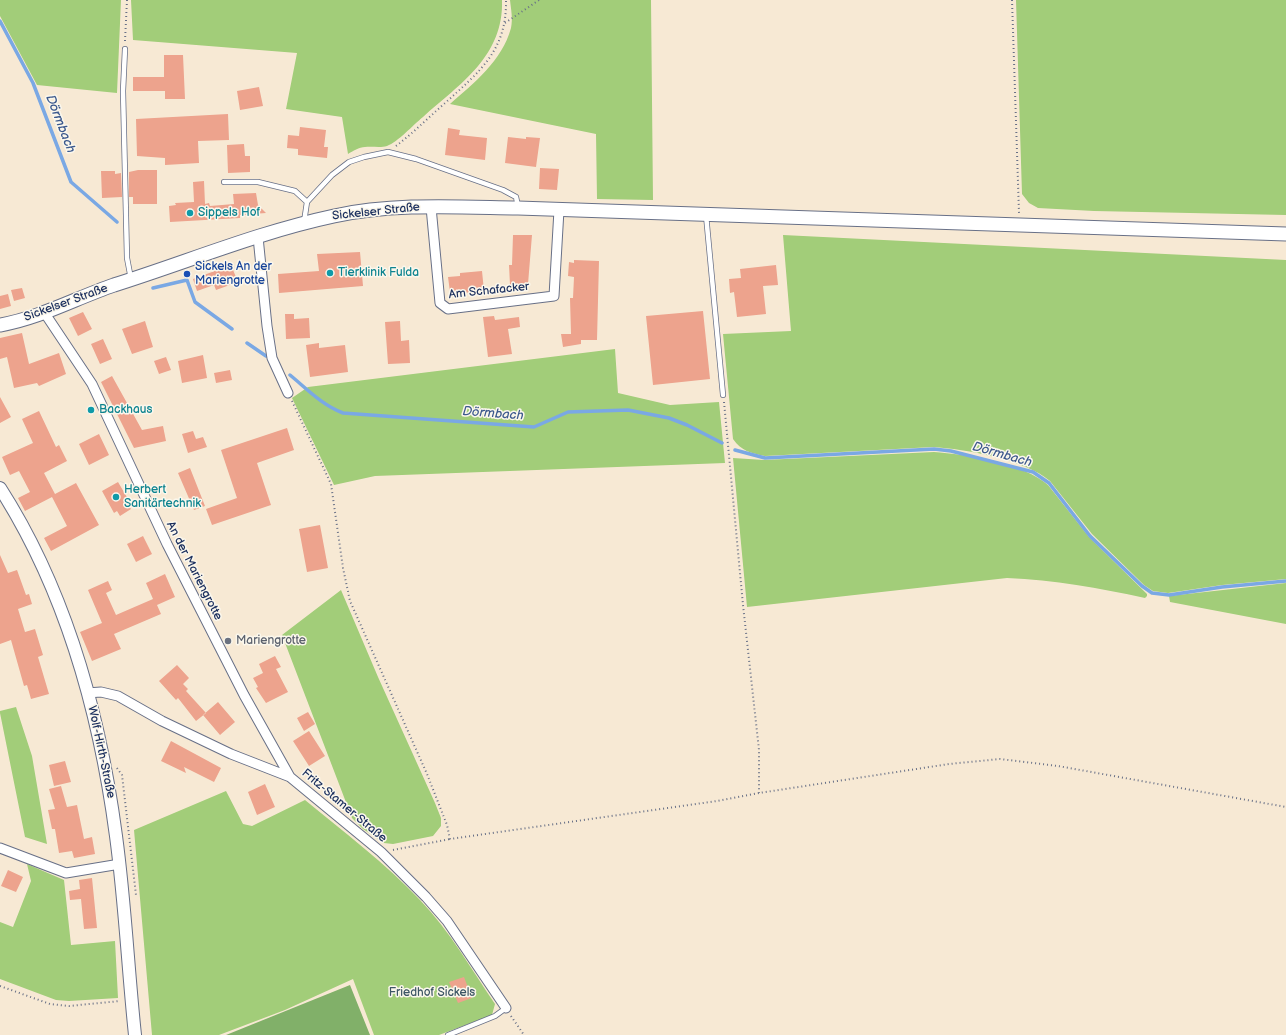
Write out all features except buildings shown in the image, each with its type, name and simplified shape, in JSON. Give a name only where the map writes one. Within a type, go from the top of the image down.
[{"type":"main road","name":"Sickelser Straße","points":[[0,325],[44,312],[132,280],[304,223],[363,211],[431,206],[1286,234]]},
{"type":"street","name":"Am Schafacker","points":[[431,206],[440,303],[448,309],[554,296],[559,210]]},
{"type":"street","points":[[258,237],[267,326],[272,358],[288,393]]},
{"type":"street","name":"An der Mariengrotte","points":[[44,312],[92,384],[167,544],[244,695],[290,777]]},
{"type":"street","name":"Wolf-Hirth-Straße","points":[[0,488],[29,538],[48,580],[67,629],[87,694],[104,758],[120,864],[135,1035]]},
{"type":"street","name":"Fritz-Stamer-Straße","points":[[87,694],[101,692],[118,696],[162,721],[231,754],[290,777],[381,852],[426,897],[447,921],[506,1008]]},
{"type":"street","points":[[0,848],[66,873],[120,864]]},
{"type":"lane","points":[[125,49],[123,91],[127,258],[132,280]]},
{"type":"lane","points":[[304,223],[307,202],[332,175],[349,162],[388,152],[416,159],[503,190],[516,197],[518,208]]},
{"type":"lane","points":[[224,182],[258,182],[295,191],[307,202]]},
{"type":"lane","points":[[706,215],[723,395]]},
{"type":"lane","points":[[448,1035],[488,1018],[506,1008]]},
{"type":"path","points":[[125,49],[127,0]]},
{"type":"path","points":[[388,152],[464,87],[492,55],[505,23],[506,0]]},
{"type":"path","points":[[505,23],[539,0]]},
{"type":"path","points":[[1012,0],[1019,225]]},
{"type":"path","points":[[288,393],[331,484],[343,568],[350,601],[433,788],[447,825],[450,839]]},
{"type":"path","points":[[723,395],[743,605],[759,750],[759,793]]},
{"type":"path","points":[[381,852],[450,839],[710,802],[759,793],[956,763],[1000,759],[1028,761],[1058,766],[1286,807]]},
{"type":"path","points":[[0,986],[50,1004],[69,1006],[131,1000]]},
{"type":"path","points":[[506,1008],[524,1035]]},
{"type":"green space","points":[[0,0],[121,0],[117,93],[37,85],[0,16]]},
{"type":"green space","points":[[131,0],[502,0],[501,20],[496,37],[488,53],[465,80],[401,137],[391,144],[384,147],[356,149],[348,154],[342,117],[286,109],[297,53],[133,40]]},
{"type":"green space","points":[[510,0],[651,0],[653,200],[597,199],[596,134],[450,104],[486,70],[501,51],[507,40],[512,25]]},
{"type":"green space","points":[[1016,0],[1286,0],[1286,215],[1094,211],[1038,208],[1029,203],[1022,194]]},
{"type":"green space","points":[[783,235],[1286,260],[1286,579],[1222,585],[1168,593],[1153,591],[1144,585],[1092,534],[1050,481],[1026,467],[978,453],[933,447],[765,456],[743,449],[733,439],[723,334],[791,331]]},
{"type":"green space","points":[[615,349],[618,393],[670,405],[719,402],[725,463],[375,476],[334,485],[292,398],[308,387]]},
{"type":"green space","points":[[934,452],[994,461],[1025,471],[1038,478],[1048,485],[1089,537],[1147,594],[1147,596],[1145,598],[1076,585],[1007,578],[747,607],[733,458],[764,460]]},
{"type":"green space","points":[[1286,583],[1286,624],[1170,602],[1169,596]]},
{"type":"green space","points":[[341,590],[441,818],[441,826],[433,836],[393,844],[384,843],[363,829],[352,818],[282,635]]},
{"type":"green space","points":[[16,707],[32,756],[47,844],[25,837],[0,713],[0,711]]},
{"type":"green space","name":"Friedhof Sickels","points":[[226,791],[243,824],[252,826],[305,800],[364,848],[407,886],[441,924],[460,950],[495,1004],[492,1015],[439,1035],[374,1035],[353,979],[285,1010],[219,1035],[152,1035],[134,830]]},
{"type":"green space","points":[[27,864],[64,880],[71,945],[115,941],[118,998],[69,1001],[56,1000],[0,979],[0,922],[13,927],[31,881]]},
{"type":"green space","points":[[350,985],[370,1035],[226,1035]]},
{"type":"waterway","name":"Dörmbach","points":[[0,21],[33,83],[71,182],[117,222]]},
{"type":"waterway","name":"Dörmbach","points":[[153,288],[187,280],[195,302],[232,329]]},
{"type":"waterway","name":"Dörmbach","points":[[247,343],[266,356]]},
{"type":"waterway","name":"Dörmbach","points":[[290,375],[321,401],[343,413],[534,427],[568,412],[628,410],[669,418],[687,425],[722,443]]},
{"type":"waterway","name":"Dörmbach","points":[[735,450],[765,458],[934,449],[951,451],[1033,472],[1049,483],[1090,536],[1142,586],[1152,593],[1169,595],[1222,587],[1286,581]]},
{"type":"place","name":"Sippels Hof","points":[[190,213]]},
{"type":"place","name":"Tierklinik Fulda","points":[[330,273]]},
{"type":"place","name":"Sickels An der Mariengrotte","points":[[187,274]]},
{"type":"place","name":"Backhaus","points":[[91,410]]},
{"type":"place","name":"Herbert Sanitärtechnik","points":[[116,497]]},
{"type":"place","name":"Mariengrotte","points":[[228,641]]}]
